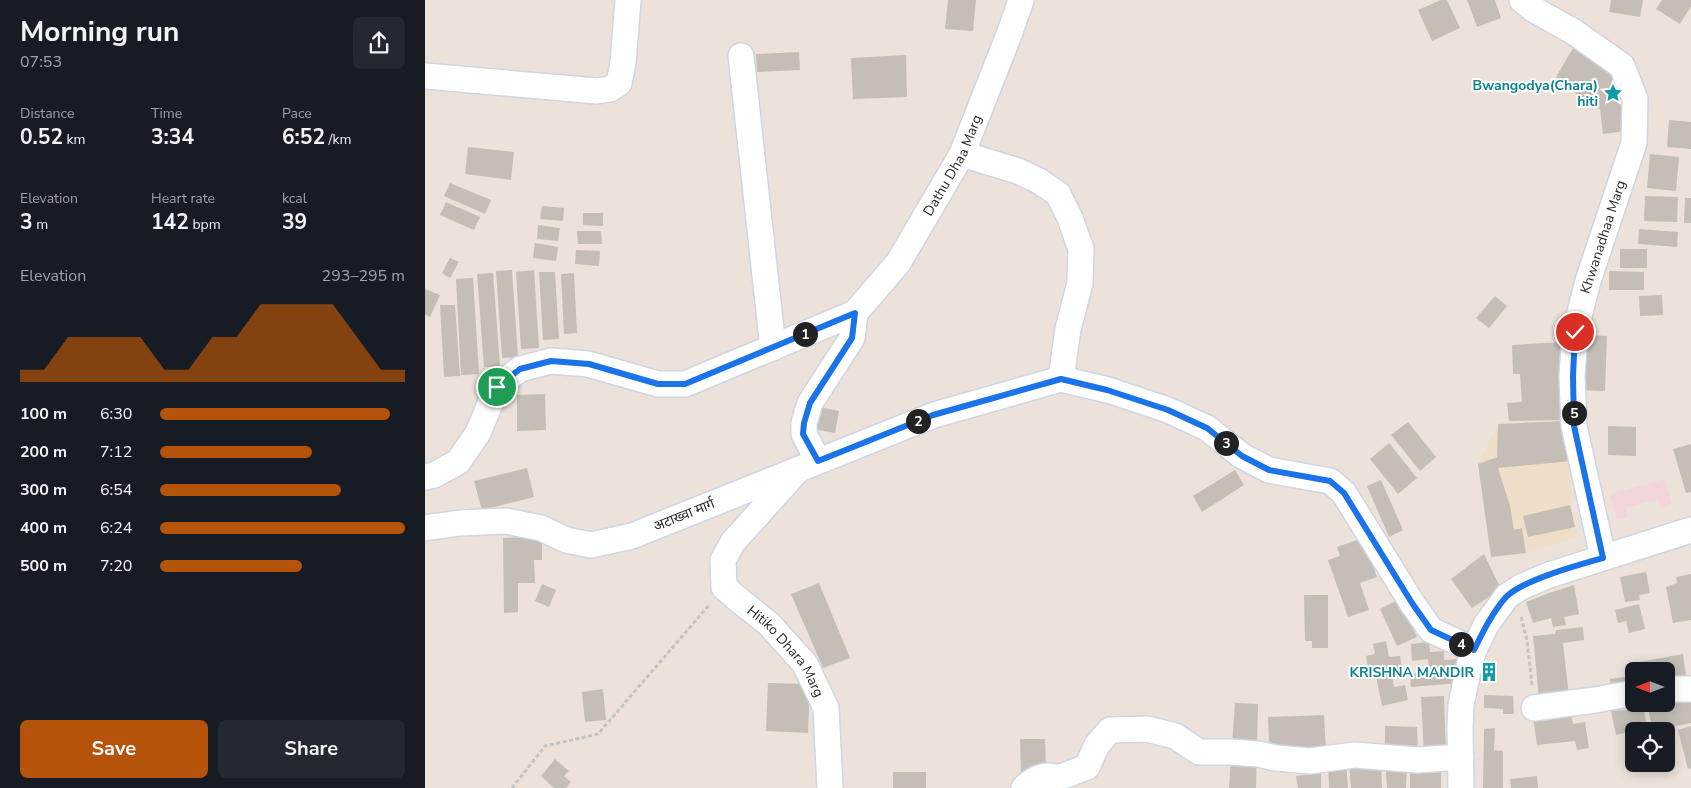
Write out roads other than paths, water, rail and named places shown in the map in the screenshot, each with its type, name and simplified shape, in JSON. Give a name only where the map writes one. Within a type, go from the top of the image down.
[{"type":"street","points":[[425,76],[597,91],[609,89],[619,83],[623,62],[628,0]]},
{"type":"street","name":"Dathu Dhaa Marg","points":[[855,313],[898,264],[962,154],[1021,0]]},
{"type":"street","name":"Khwanadhaa Marg","points":[[1522,0],[1574,32],[1622,66],[1635,99],[1634,143],[1588,281],[1575,332],[1573,376],[1574,426],[1603,558]]},
{"type":"street","points":[[741,56],[773,348]]},
{"type":"street","points":[[962,154],[1018,171],[1039,181],[1058,194],[1070,218],[1081,249],[1080,283],[1068,329],[1061,379],[1107,390],[1168,410],[1207,428],[1242,456],[1269,470],[1330,481],[1344,493],[1412,603],[1431,630],[1474,650]]},
{"type":"street","points":[[425,477],[434,475],[458,462],[478,433],[497,387],[520,369],[551,361],[589,364],[658,384],[685,384],[855,313],[852,338],[810,403],[803,434],[808,465]]},
{"type":"street","name":"अटाख्वा मार्ग","points":[[425,528],[460,522],[506,521],[541,528],[566,540],[591,544],[632,536],[933,415],[1061,379]]},
{"type":"street","name":"Hitiko Dhara Marg","points":[[808,465],[733,542],[723,560],[724,587],[769,624],[805,664],[826,708],[830,788]]},
{"type":"street","points":[[1461,788],[1459,730],[1461,705],[1474,650],[1486,625],[1507,596],[1521,587],[1549,575],[1691,530]]},
{"type":"street","points":[[1675,689],[1691,689]]},
{"type":"street","points":[[1534,708],[1625,695]]},
{"type":"street","points":[[1024,788],[1032,780],[1049,775],[1058,778],[1087,767],[1097,745],[1110,730],[1147,729],[1175,736],[1199,752],[1249,753],[1310,761],[1354,756],[1418,760],[1461,757]]},
{"type":"place","name":"Bwangodya(Chara) hiti","points":[[1613,93]]},
{"type":"place","name":"KRISHNA MANDIR","points":[[1489,672]]}]
